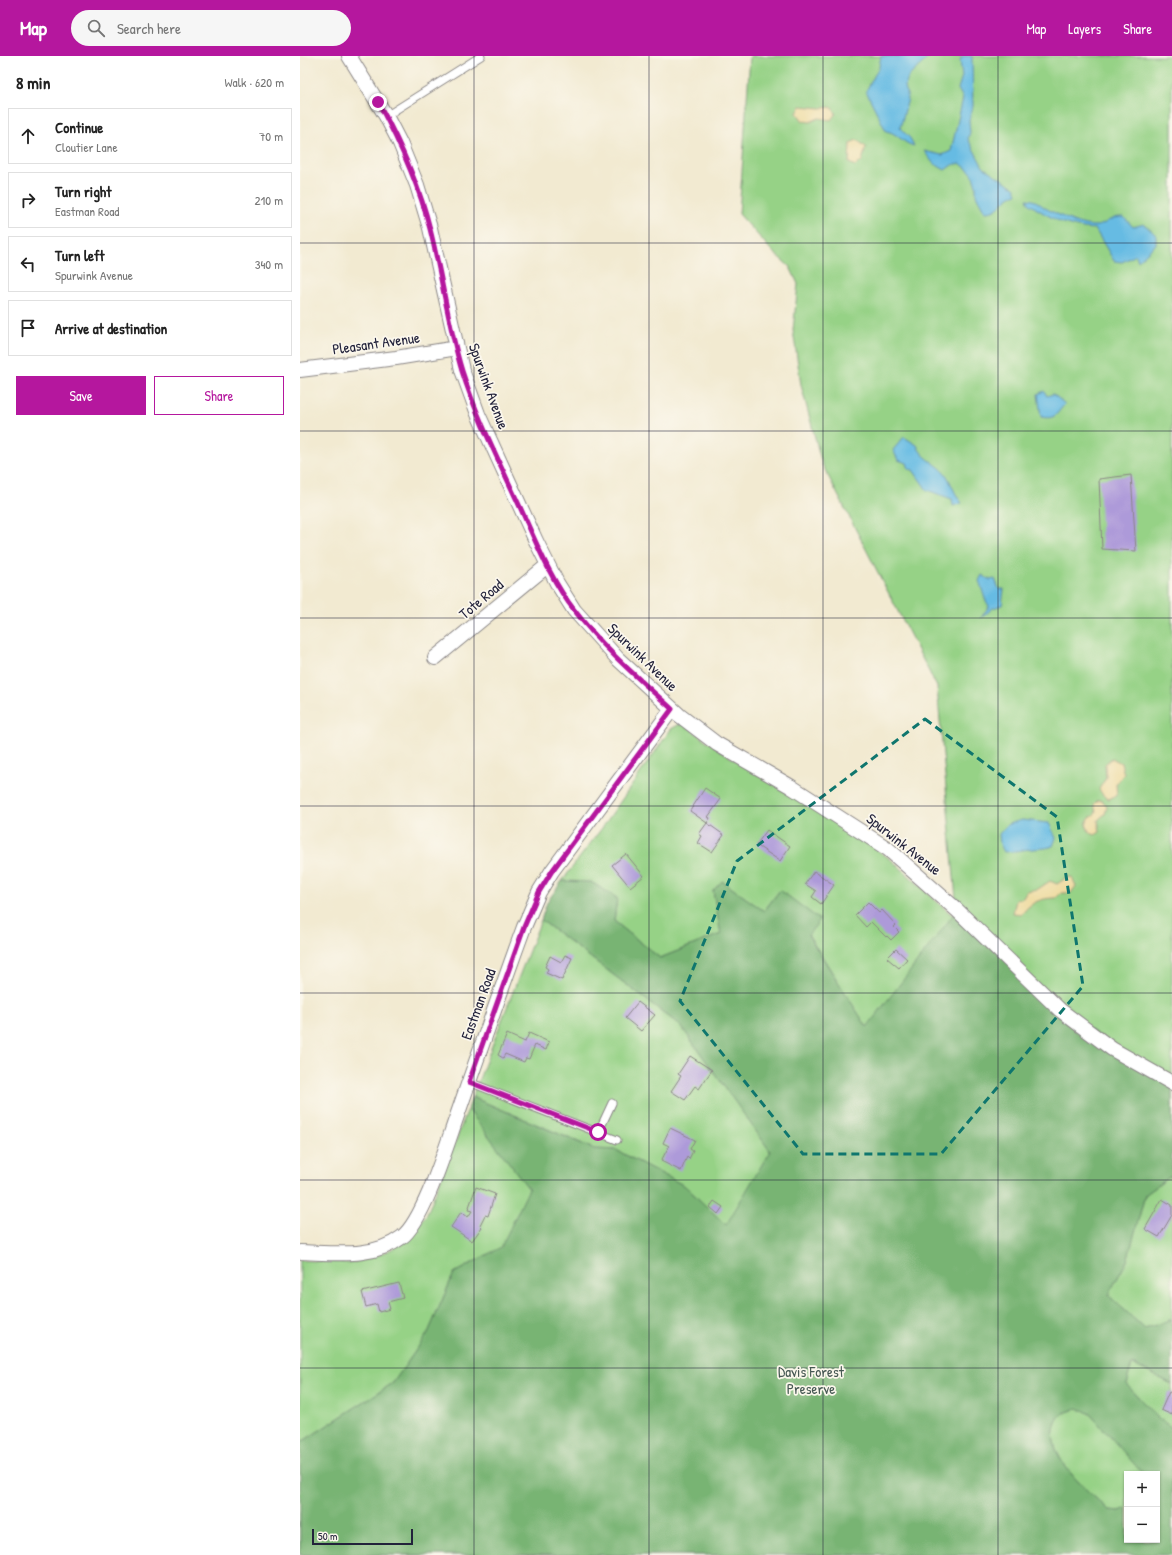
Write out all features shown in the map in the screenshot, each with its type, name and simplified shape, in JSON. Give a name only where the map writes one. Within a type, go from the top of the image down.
[{"type":"street","name":"Spurwink Avenue","points":[[349,56],[386,116],[400,143],[420,192],[430,228],[456,348],[462,370],[478,414],[548,565],[574,610],[595,635],[672,709],[717,744],[790,786],[888,849],[957,910],[1060,1010],[1112,1049],[1172,1083]]},
{"type":"street","name":"Pleasant Avenue","points":[[300,370],[396,358],[456,348]]},
{"type":"street","name":"Tote Road","points":[[435,658],[548,565]]},
{"type":"street","name":"Eastman Road","points":[[300,1252],[342,1254],[370,1252],[393,1243],[412,1228],[434,1179],[524,927],[539,892],[552,871],[672,709]]},
{"type":"lane","points":[[386,116],[481,56]]},
{"type":"lane","points":[[469,1082],[617,1140]]},
{"type":"lane","points":[[598,1132],[612,1104]]},
{"type":"highlighted area","points":[[925,719],[1057,817],[1083,986],[941,1154],[803,1154],[680,1001],[737,861]]},
{"type":"green space","points":[[750,56],[1172,56],[1172,1132],[908,1555],[300,1555],[300,1511],[329,1492],[358,1534],[513,1282],[471,1282],[490,1253],[454,1273],[428,1333],[393,1383],[300,1443],[300,1260],[351,1263],[376,1256],[392,1249],[408,1238],[427,1214],[468,1109],[530,1189],[519,1211],[569,1138],[472,1097],[541,920],[681,1026],[769,1149],[866,1026],[808,934],[819,920],[780,890],[764,911],[722,881],[713,891],[721,934],[660,958],[614,921],[617,898],[591,882],[562,881],[602,828],[671,729],[680,724],[685,725],[732,758],[831,819],[879,851],[955,917],[983,935],[957,910],[937,687],[822,464],[801,385],[793,330],[798,284],[790,267],[773,252],[739,214]],"holes":[[[574,1140],[594,1149],[616,1150],[685,1186],[724,1224]]]},
{"type":"green space","name":"Davis Forest Preserve","points":[[562,881],[591,882],[617,898],[614,921],[660,958],[721,934],[713,891],[722,881],[764,911],[780,890],[820,920],[808,935],[867,1027],[957,910],[1060,1010],[1172,1083],[1172,1175],[1145,1195],[1127,1261],[1108,1295],[1145,1329],[1172,1319],[1172,1384],[1132,1364],[1126,1384],[1157,1417],[1172,1428],[1172,1555],[300,1555],[300,1443],[393,1383],[428,1333],[454,1273],[501,1247],[529,1189],[468,1109],[472,1097],[594,1149],[616,1150],[685,1186],[726,1225],[770,1151],[681,1026],[541,920],[547,902]],"holes":[[[1075,1409],[1083,1410],[1090,1414],[1140,1471],[1160,1471],[1160,1543],[1124,1543],[1124,1509],[1120,1511],[1109,1510],[1071,1474],[1057,1452],[1054,1441],[1054,1429],[1058,1418],[1064,1413]]]},
{"type":"green space","points":[[1172,1175],[1172,1319],[1145,1329],[1108,1295],[1127,1261],[1145,1195]]},
{"type":"green space","points":[[1132,1364],[1172,1384],[1172,1428],[1157,1417],[1126,1384]]},
{"type":"green space","points":[[1075,1409],[1083,1410],[1090,1414],[1142,1470],[1124,1471],[1124,1509],[1120,1511],[1109,1510],[1071,1474],[1063,1463],[1057,1452],[1054,1441],[1054,1429],[1058,1418],[1066,1412]]},
{"type":"sand","points":[[801,106],[821,108],[831,107],[836,113],[831,120],[819,118],[810,122],[803,121],[797,113]]},
{"type":"sand","points":[[857,140],[866,147],[862,161],[855,166],[849,163],[850,143]]},
{"type":"sand","points":[[1112,758],[1121,763],[1124,774],[1116,784],[1117,795],[1109,799],[1102,794],[1099,789],[1106,778],[1105,764]]},
{"type":"sand","points":[[1098,800],[1103,801],[1107,807],[1105,814],[1098,820],[1100,832],[1095,835],[1089,832],[1086,824],[1089,818],[1096,813],[1094,804]]},
{"type":"sand","points":[[1072,877],[1076,886],[1071,893],[1061,893],[1056,898],[1037,902],[1029,906],[1022,914],[1013,913],[1016,900],[1023,898],[1027,891],[1038,889],[1050,881],[1057,884],[1066,878]]},
{"type":"water","points":[[881,56],[930,56],[908,77],[905,86],[908,99],[900,128],[910,138],[914,146],[886,131],[866,91],[879,67]]},
{"type":"water","points":[[962,56],[972,56],[973,106],[969,121],[970,132],[968,139],[983,167],[1015,188],[1017,194],[1008,198],[998,208],[990,212],[985,212],[976,195],[976,186],[972,173],[960,163],[952,165],[945,170],[933,163],[924,151],[942,155],[951,151],[963,98],[958,89],[962,76],[960,61]]},
{"type":"water","points":[[1027,199],[1037,202],[1066,218],[1085,225],[1098,226],[1114,218],[1124,217],[1133,227],[1144,224],[1156,235],[1156,244],[1138,261],[1136,255],[1122,262],[1114,261],[1095,229],[1076,227],[1060,221],[1029,204]]},
{"type":"water","points":[[1044,391],[1047,396],[1053,394],[1065,404],[1053,417],[1050,418],[1041,417],[1038,394]]},
{"type":"water","points":[[904,437],[917,445],[922,454],[945,473],[962,503],[953,506],[952,499],[927,490],[913,470],[909,469],[907,463],[898,460],[893,450]]},
{"type":"water","points":[[982,575],[990,580],[995,579],[999,589],[1004,589],[1002,605],[993,608],[981,618],[989,606],[985,600],[979,581]]},
{"type":"water","points":[[1022,820],[1049,823],[1056,838],[1053,846],[1004,852],[1000,844],[999,834],[1008,824]]},
{"type":"building","points":[[1131,475],[1136,551],[1102,549],[1099,479]]},
{"type":"building","points":[[705,788],[721,799],[708,817],[710,818],[707,823],[690,811]]},
{"type":"building","points":[[707,823],[724,835],[712,852],[698,843],[702,836],[699,834]]},
{"type":"building","points":[[767,830],[790,846],[780,861],[756,845]]},
{"type":"building","points":[[626,854],[644,876],[630,887],[612,865]]},
{"type":"building","points":[[814,871],[834,885],[821,904],[812,897],[816,891],[805,884]]},
{"type":"building","points":[[868,902],[879,913],[882,910],[896,925],[894,927],[899,932],[891,940],[871,922],[866,927],[855,915]]},
{"type":"building","points":[[896,949],[907,959],[899,968],[887,958]]},
{"type":"building","points":[[565,955],[572,958],[562,980],[546,973],[548,969],[545,967],[550,956],[561,962]]},
{"type":"building","points":[[638,1002],[655,1015],[641,1031],[625,1018]]},
{"type":"building","points":[[529,1033],[549,1042],[546,1050],[535,1045],[529,1059],[526,1058],[524,1062],[505,1054],[503,1058],[498,1055],[507,1034],[525,1042]]},
{"type":"building","points":[[690,1056],[712,1070],[699,1089],[695,1086],[685,1100],[671,1091],[681,1076],[678,1074]]},
{"type":"building","points":[[670,1128],[695,1140],[690,1149],[693,1151],[689,1159],[687,1157],[681,1171],[661,1161],[669,1146],[663,1143]]},
{"type":"building","points":[[476,1187],[495,1194],[488,1216],[485,1215],[480,1225],[482,1227],[472,1241],[451,1227],[461,1212],[468,1217],[472,1211],[468,1210]]},
{"type":"building","points":[[1162,1199],[1172,1205],[1172,1215],[1159,1237],[1145,1229]]},
{"type":"building","points":[[714,1201],[723,1207],[718,1214],[710,1207]]},
{"type":"building","points":[[399,1283],[403,1298],[388,1302],[390,1309],[379,1312],[377,1304],[366,1307],[362,1292]]},
{"type":"building","points":[[1169,1392],[1172,1393],[1172,1415],[1161,1410]]},
{"type":"route","points":[[378,102],[400,143],[417,185],[430,228],[462,370],[478,414],[536,541],[557,583],[574,610],[618,659],[672,709],[552,871],[539,892],[524,927],[469,1082],[598,1132]]}]
